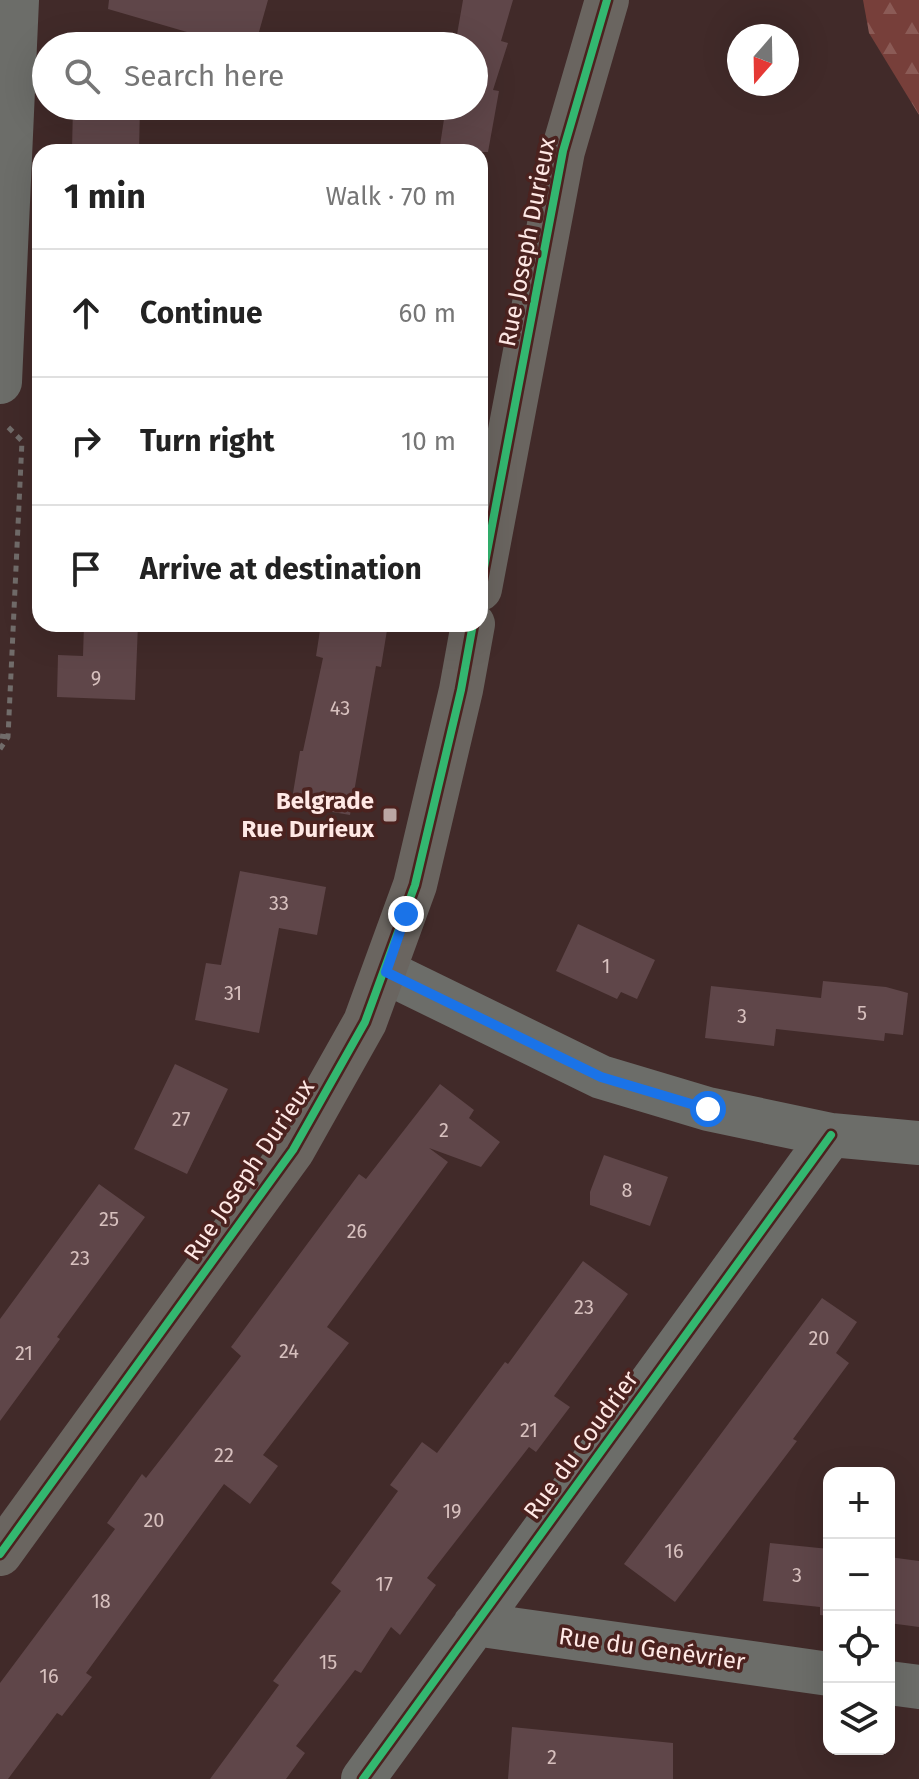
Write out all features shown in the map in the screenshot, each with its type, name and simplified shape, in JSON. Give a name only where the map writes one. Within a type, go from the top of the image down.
[{"type":"street","points":[[0,382],[17,0]]},
{"type":"street","name":"Rue Joseph Durieux","points":[[488,547],[563,151],[607,0]]},
{"type":"street","name":"Rue Joseph Durieux","points":[[8,1526],[293,1150],[365,1022],[386,972],[415,885],[472,632]]},
{"type":"street","points":[[386,972],[601,1077],[708,1109],[831,1135],[919,1143]]},
{"type":"street","name":"Rue du Coudrier","points":[[363,1779],[831,1135]]},
{"type":"street","name":"Rue du Genévrier","points":[[475,1624],[823,1673]]},
{"type":"street","points":[[895,1684],[919,1687]]},
{"type":"path","points":[[0,419],[22,441],[8,737],[0,749]]},
{"type":"path","points":[[0,736],[8,737]]},
{"type":"green space","points":[[863,0],[919,0],[919,115],[869,33]]},
{"type":"building","points":[[109,0],[268,0],[259,32],[187,32],[108,9]]},
{"type":"building","points":[[463,0],[513,0],[501,41],[508,43],[493,90],[499,91],[488,152],[488,144],[440,144],[444,120],[488,120],[488,32],[457,32]]},
{"type":"building","points":[[73,120],[140,120],[139,144],[72,144]]},
{"type":"building","points":[[84,632],[138,632],[135,700],[57,697],[58,655],[83,656]]},
{"type":"building","points":[[320,632],[387,632],[381,667],[376,666],[350,815],[291,805],[300,751],[303,751],[323,658],[316,656]]},
{"type":"building","points":[[240,871],[326,887],[317,935],[279,928],[259,1033],[195,1020],[206,963],[221,965]]},
{"type":"building","points":[[578,924],[655,960],[637,999],[621,992],[617,999],[556,971]]},
{"type":"building","points":[[823,981],[886,987],[908,993],[903,1035],[885,1033],[884,1041],[776,1029],[774,1046],[705,1038],[711,986],[821,998]]},
{"type":"building","points":[[175,1064],[228,1089],[187,1174],[134,1149]]},
{"type":"building","points":[[440,1084],[474,1110],[469,1118],[500,1142],[481,1167],[429,1148],[448,1162],[327,1327],[349,1343],[263,1455],[278,1466],[250,1504],[224,1484],[86,1673],[92,1677],[62,1716],[57,1713],[8,1779],[0,1779],[0,1683],[115,1529],[107,1523],[142,1474],[146,1478],[241,1356],[231,1347],[359,1174],[366,1179]]},
{"type":"building","points":[[604,1155],[668,1177],[650,1226],[590,1205],[590,1192]]},
{"type":"building","points":[[99,1184],[145,1217],[0,1421],[0,1319]]},
{"type":"building","points":[[583,1261],[628,1294],[554,1396],[570,1407],[536,1452],[529,1447],[427,1578],[436,1585],[400,1635],[391,1627],[361,1673],[355,1670],[296,1746],[305,1753],[286,1779],[210,1779],[279,1685],[273,1681],[341,1591],[331,1583],[398,1491],[390,1485],[422,1442],[437,1453],[505,1362],[508,1364]]},
{"type":"building","points":[[822,1298],[857,1322],[836,1353],[849,1363],[793,1439],[797,1441],[675,1602],[624,1564]]},
{"type":"building","points":[[770,1543],[823,1548],[823,1615],[820,1615],[820,1607],[763,1601]]},
{"type":"building","points":[[895,1558],[919,1561],[919,1627],[895,1624]]},
{"type":"building","points":[[512,1727],[673,1743],[673,1779],[508,1779]]},
{"type":"cycle path","points":[[488,547],[563,151],[607,0]]},
{"type":"cycle path","points":[[0,1554],[293,1150],[365,1022],[415,885],[472,632]]},
{"type":"cycle path","points":[[363,1779],[831,1135]]},
{"type":"place","name":"Belgrade Rue Durieux","points":[[390,815]]},
{"type":"route","points":[[406,914],[386,972],[601,1077],[708,1109]]}]
